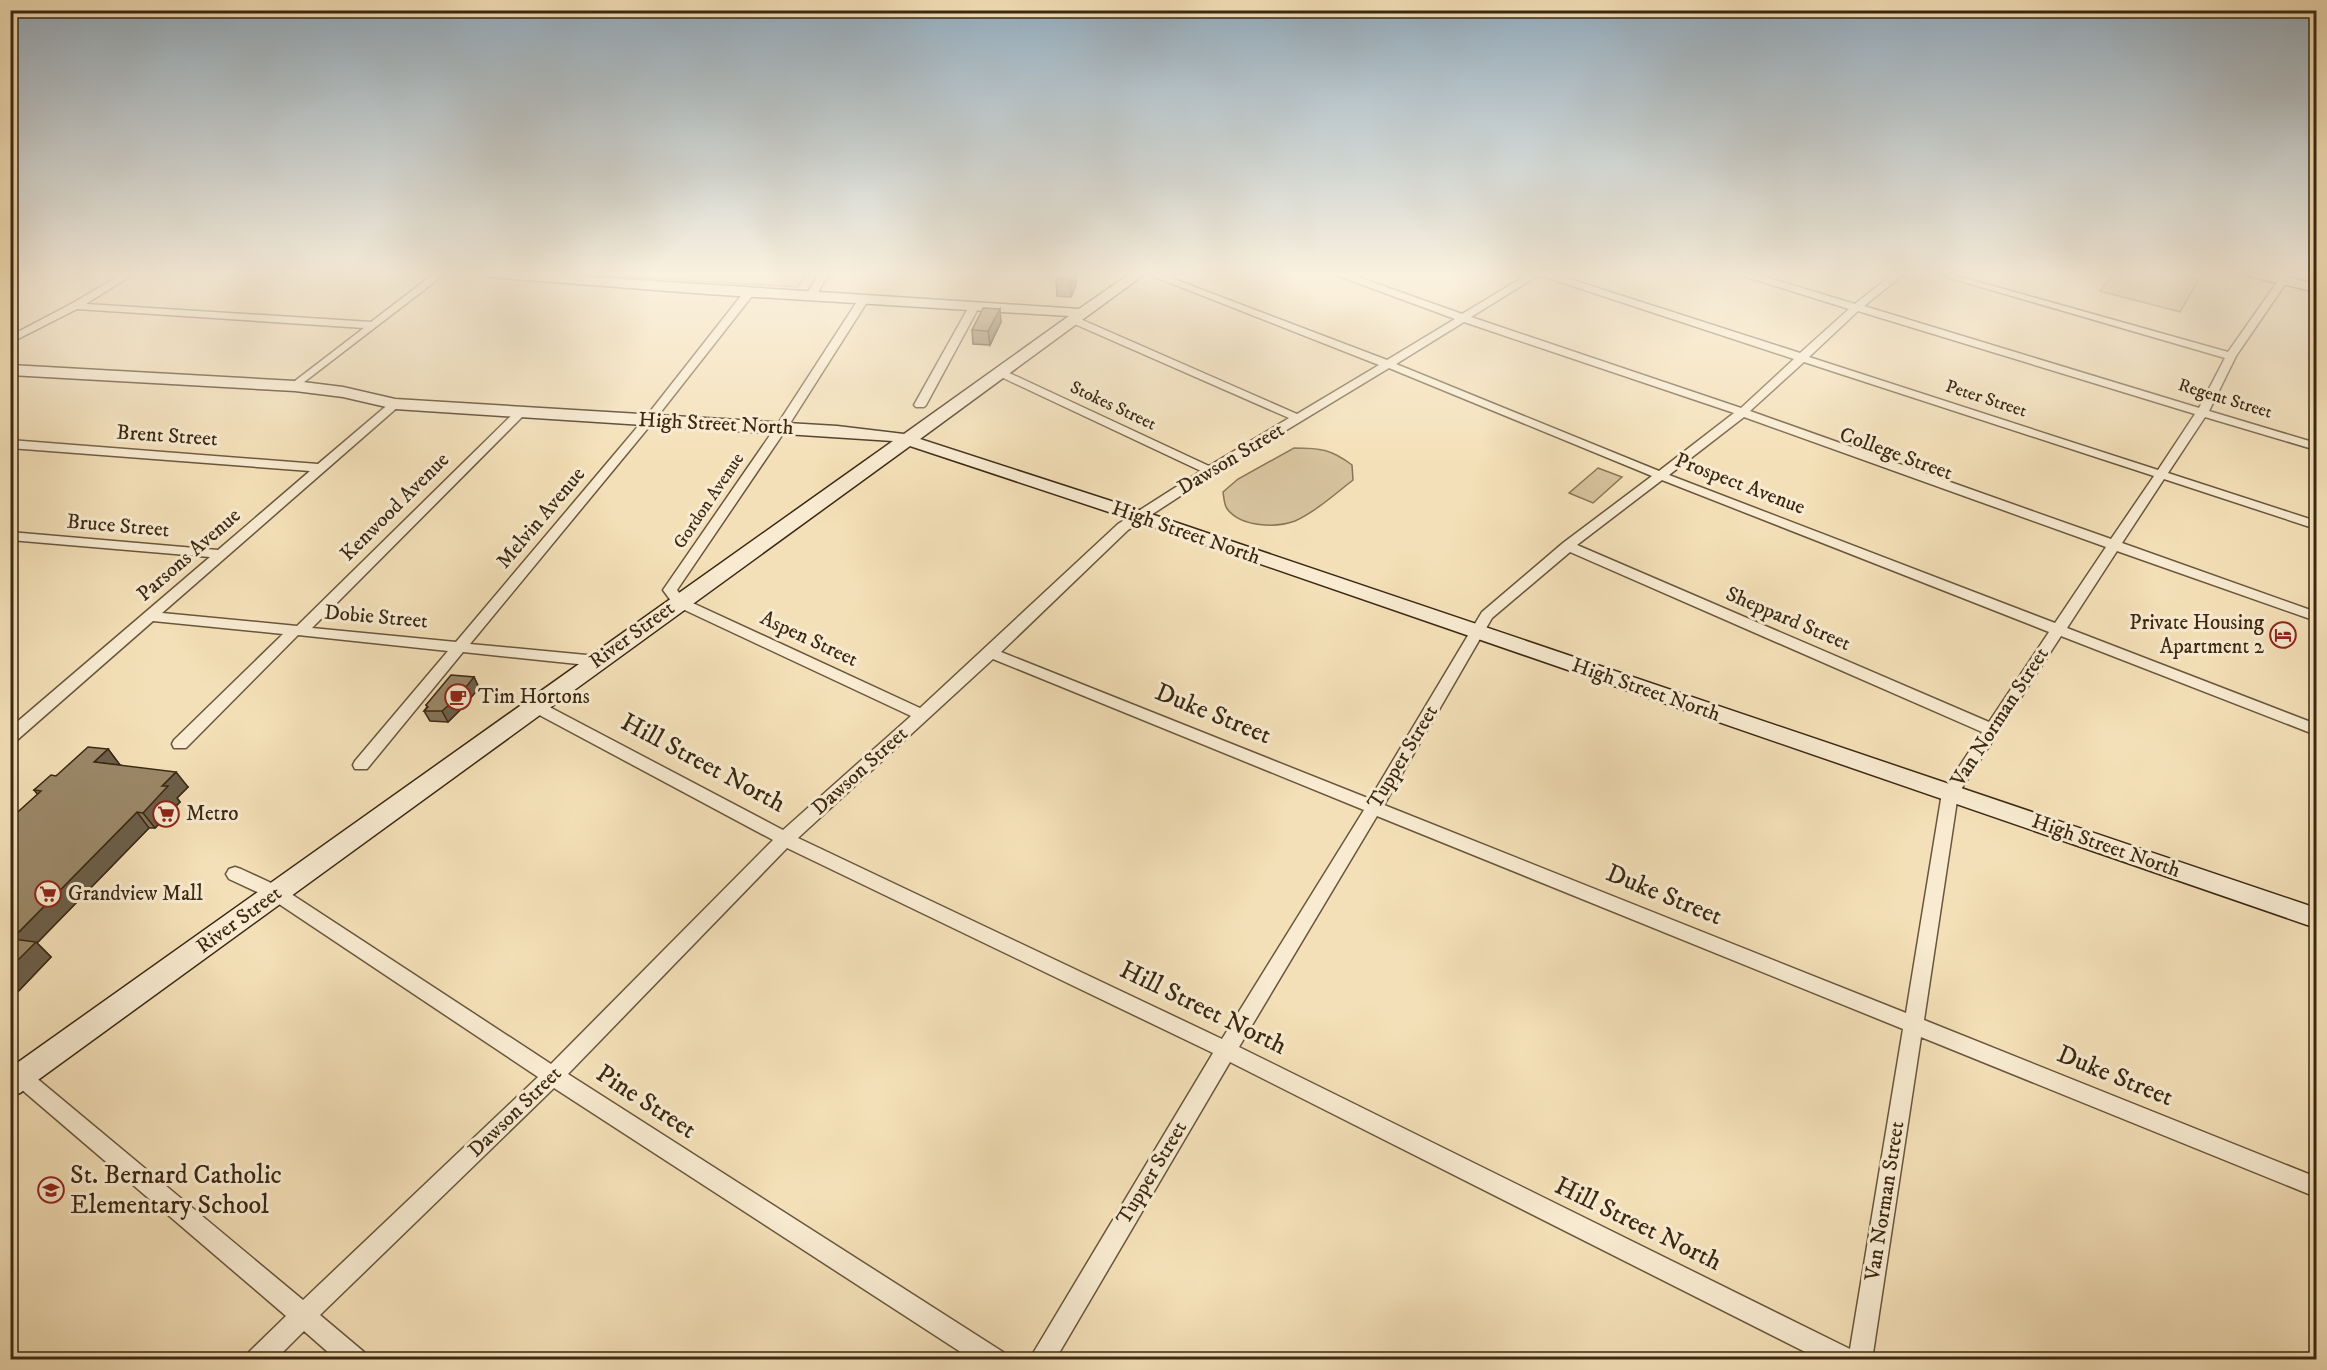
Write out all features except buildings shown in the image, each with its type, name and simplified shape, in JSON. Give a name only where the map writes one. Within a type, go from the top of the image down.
[{"type":"main road","name":"River Street","points":[[16,1080],[905,439],[1051,337]]},
{"type":"main road","name":"High Street North","points":[[10,370],[295,386],[343,392],[395,404],[887,435],[905,439],[1139,516],[1478,634],[2316,918]]},
{"type":"street","points":[[295,386],[358,337]]},
{"type":"street","name":"Melvin Avenue","points":[[361,765],[649,420],[714,337]]},
{"type":"street","name":"Gordon Avenue","points":[[679,602],[670,590],[781,428],[840,337]]},
{"type":"street","points":[[920,405],[957,337]]},
{"type":"street","points":[[1121,337],[1298,418]]},
{"type":"street","name":"Prospect Avenue","points":[[1318,337],[1662,476],[2316,729]]},
{"type":"street","name":"Dawson Street","points":[[257,1359],[552,1076],[785,839],[991,653],[1123,527],[1210,471],[1433,337]]},
{"type":"street","name":"College Street","points":[[1510,337],[1739,415],[2113,549],[2316,617]]},
{"type":"street","name":"Peter Street","points":[[1737,337],[2316,525]]},
{"type":"street","name":"Tupper Street","points":[[1041,1359],[1374,808],[1478,634],[1487,615],[1568,546],[1739,415],[1825,337]]},
{"type":"street","name":"Regent Street","points":[[1954,337],[2316,447]]},
{"type":"street","points":[[2164,337],[2231,356]]},
{"type":"street","name":"Van Norman Street","points":[[1860,1359],[1950,793],[2113,549],[2159,474],[2203,411],[2231,356],[2244,337]]},
{"type":"street","name":"Stokes Street","points":[[1001,373],[1210,471]]},
{"type":"street","name":"Parsons Avenue","points":[[10,737],[395,404]]},
{"type":"street","name":"Kenwood Avenue","points":[[180,744],[521,412]]},
{"type":"street","name":"Brent Street","points":[[10,444],[321,468]]},
{"type":"street","name":"Bruce Street","points":[[10,536],[222,554]]},
{"type":"street","name":"Sheppard Street","points":[[1568,546],[1992,730]]},
{"type":"street","name":"College Street","points":[[2113,549],[2316,627]]},
{"type":"street","name":"Aspen Street","points":[[679,602],[922,715]]},
{"type":"street","name":"Dobie Street","points":[[151,616],[597,661]]},
{"type":"street","name":"Duke Street","points":[[991,653],[1914,1023],[2316,1187]]},
{"type":"street","name":"Hill Street North","points":[[535,706],[785,839],[1226,1050],[1847,1359]]},
{"type":"street","name":"Pine Street","points":[[235,874],[276,893],[552,1076],[995,1359]]},
{"type":"street","points":[[16,1080],[356,1359]]},
{"type":"shaded area","points":[[1294,448],[1318,449],[1338,456],[1352,465],[1353,480],[1310,513],[1295,521],[1269,525],[1250,523],[1234,516],[1225,504],[1223,492],[1238,479]]},
{"type":"shaded area","points":[[1598,468],[1622,477],[1593,503],[1569,493]]},
{"type":"place","name":"Private Housing Apartment 2","points":[[2283,635]]},
{"type":"place","name":"Tim Hortons","points":[[458,697]]},
{"type":"place","name":"Metro","points":[[166,814]]},
{"type":"place","name":"Grandview Mall","points":[[48,894]]},
{"type":"place","name":"St. Bernard Catholic Elementary School","points":[[51,1190]]}]
